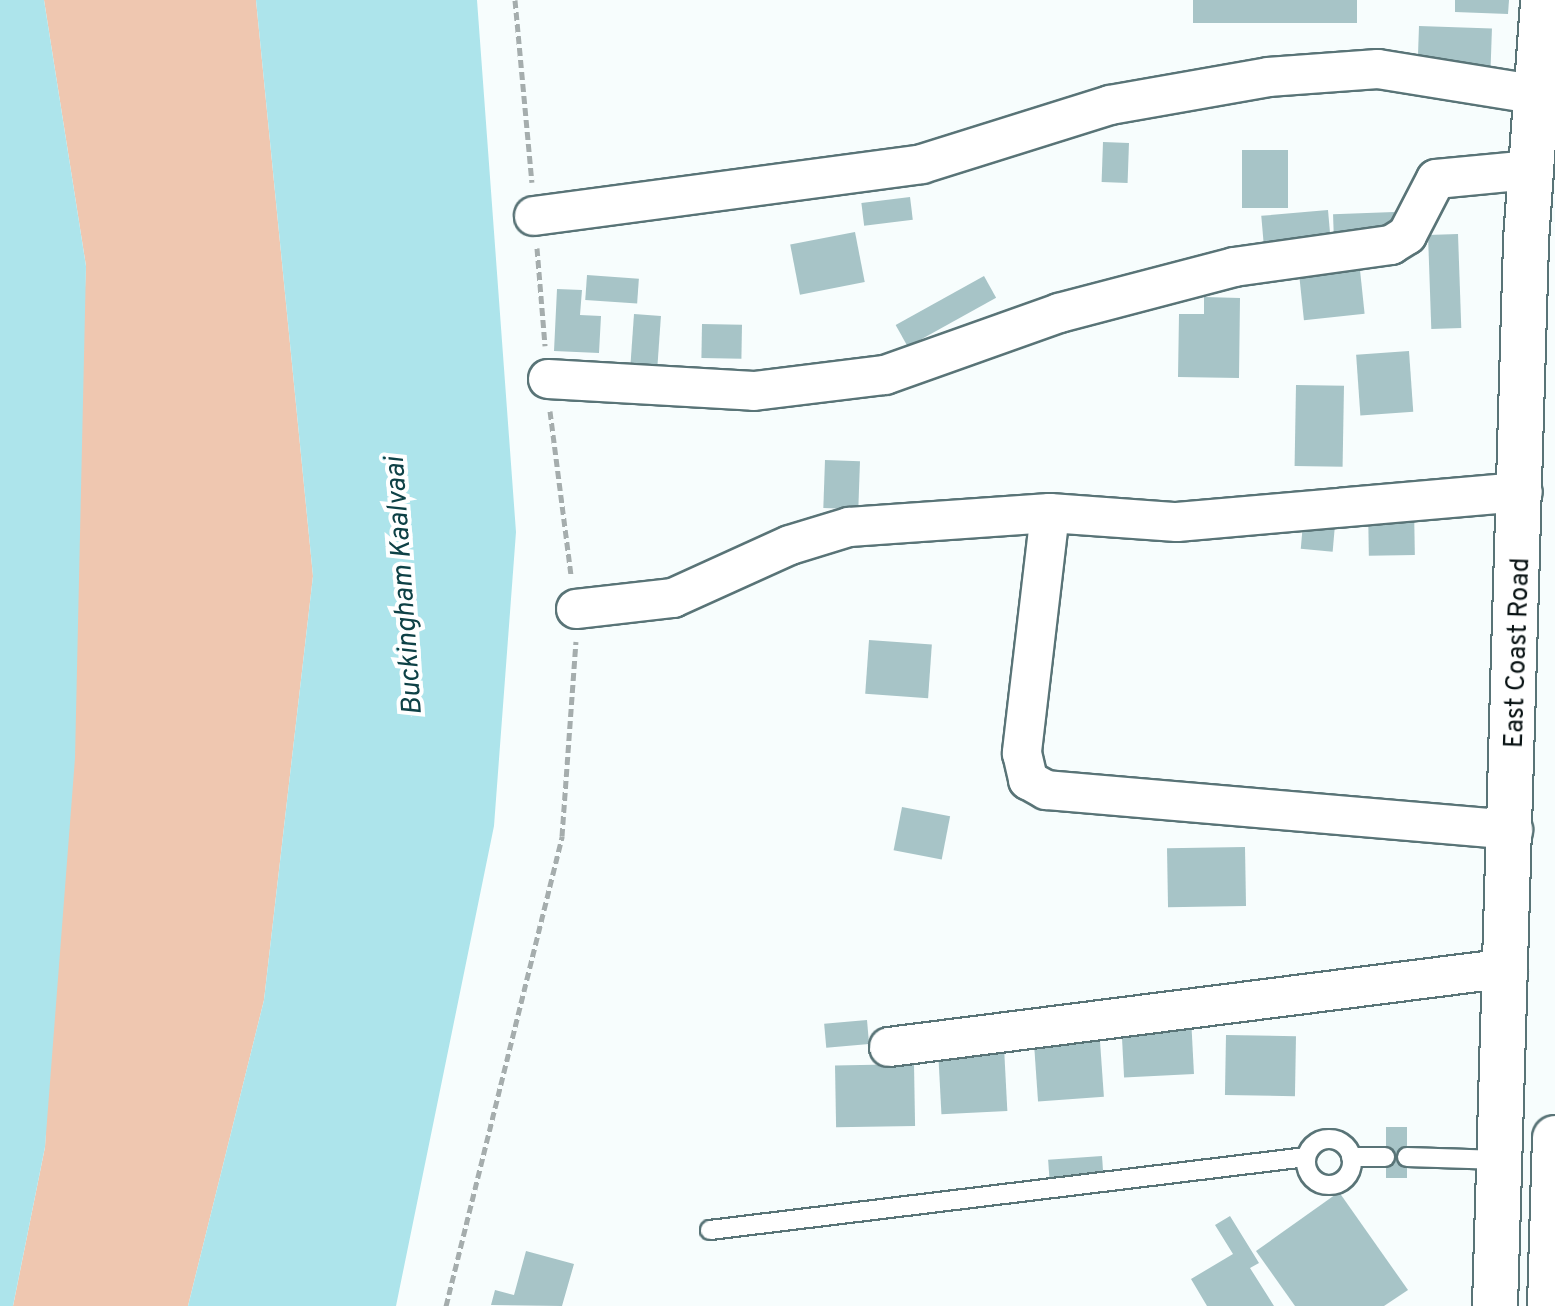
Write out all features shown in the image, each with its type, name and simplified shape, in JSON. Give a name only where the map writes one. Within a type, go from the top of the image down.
[{"type":"main road","name":"East Coast Road","points":[[1495,1306],[1513,830],[1529,170],[1533,94],[1547,48],[1543,0]]},
{"type":"main road","points":[[1550,1306],[1555,1138]]},
{"type":"street","points":[[534,216],[922,164],[1110,105],[1268,77],[1378,69],[1533,94]]},
{"type":"street","points":[[548,379],[754,391],[885,375],[1059,313],[1234,267],[1391,245],[1407,235],[1436,179],[1529,170]]},
{"type":"street","points":[[576,609],[673,598],[790,545],[849,527],[1050,513],[1177,522],[1523,492]]},
{"type":"street","points":[[1050,513],[1022,753],[1028,780],[1046,790],[1513,830]]},
{"type":"street","points":[[889,1047],[1508,968]]},
{"type":"lane","points":[[1329,1139],[1347,1148],[1351,1157],[1347,1177],[1329,1186],[1310,1177],[1306,1157],[1310,1148],[1329,1139]]},
{"type":"lane","points":[[710,1230],[1306,1157]]},
{"type":"lane","points":[[1351,1157],[1385,1157]]},
{"type":"lane","points":[[1407,1157],[1501,1160]]},
{"type":"path","points":[[446,1306],[562,836],[576,609],[548,379],[515,0]]},
{"type":"shaded area","points":[[44,0],[256,0],[313,576],[264,1000],[188,1306],[13,1306],[45,1147],[86,266]]},
{"type":"water","points":[[0,0],[44,0],[86,266],[75,758],[45,1147],[13,1306],[0,1306]]},
{"type":"water","name":"Buckingham Kaalvaai","points":[[256,0],[477,0],[516,532],[494,826],[396,1306],[188,1306],[264,1000],[313,576]]},
{"type":"building","points":[[1193,0],[1357,0],[1357,23],[1193,23]]},
{"type":"building","points":[[1455,0],[1509,0],[1508,14],[1455,12]]},
{"type":"building","points":[[1419,26],[1492,29],[1490,71],[1418,68]]},
{"type":"building","points":[[1103,142],[1129,143],[1128,183],[1102,182]]},
{"type":"building","points":[[1242,150],[1288,150],[1288,208],[1242,208]]},
{"type":"building","points":[[910,197],[913,220],[864,226],[861,203]]},
{"type":"building","points":[[1328,210],[1331,243],[1264,249],[1261,216]]},
{"type":"building","points":[[1394,212],[1395,238],[1334,240],[1333,214]]},
{"type":"building","points":[[855,232],[865,282],[800,295],[790,245]]},
{"type":"building","points":[[1458,234],[1461,328],[1431,329],[1428,235]]},
{"type":"building","points":[[1360,270],[1365,314],[1304,320],[1299,276]]},
{"type":"building","points":[[587,275],[639,279],[637,304],[585,300]]},
{"type":"building","points":[[984,276],[996,298],[908,347],[896,325]]},
{"type":"building","points":[[557,289],[582,290],[580,315],[601,316],[599,353],[554,351]]},
{"type":"building","points":[[1204,297],[1240,298],[1239,378],[1178,377],[1179,314],[1204,314]]},
{"type":"building","points":[[634,314],[661,316],[658,365],[631,363]]},
{"type":"building","points":[[702,324],[742,325],[741,359],[701,358]]},
{"type":"building","points":[[1409,351],[1413,412],[1360,416],[1356,355]]},
{"type":"building","points":[[1296,385],[1344,386],[1343,467],[1295,466]]},
{"type":"building","points":[[825,460],[860,461],[858,509],[823,508]]},
{"type":"building","points":[[1414,506],[1415,555],[1369,556],[1368,507]]},
{"type":"building","points":[[1304,512],[1336,515],[1333,552],[1301,549]]},
{"type":"building","points":[[869,640],[932,644],[928,698],[865,694]]},
{"type":"building","points":[[902,807],[950,816],[942,860],[894,850]]},
{"type":"building","points":[[1245,847],[1246,906],[1168,907],[1167,848]]},
{"type":"building","points":[[1191,1017],[1194,1074],[1124,1078],[1121,1021]]},
{"type":"building","points":[[867,1020],[869,1044],[826,1048],[824,1024]]},
{"type":"building","points":[[1099,1027],[1104,1097],[1038,1101],[1033,1032]]},
{"type":"building","points":[[1226,1035],[1296,1036],[1295,1096],[1225,1095]]},
{"type":"building","points":[[1004,1047],[1007,1111],[941,1114],[938,1050]]},
{"type":"building","points":[[914,1064],[915,1126],[836,1127],[835,1065]]},
{"type":"building","points":[[1386,1127],[1407,1127],[1407,1178],[1386,1178]]},
{"type":"building","points":[[1102,1156],[1104,1183],[1050,1187],[1048,1160]]},
{"type":"building","points":[[1339,1192],[1408,1290],[1384,1306],[1295,1306],[1256,1251]]},
{"type":"building","points":[[1230,1216],[1259,1263],[1250,1268],[1274,1306],[1207,1306],[1191,1279],[1233,1254],[1215,1225]]},
{"type":"building","points":[[526,1251],[574,1264],[562,1306],[491,1305],[495,1290],[514,1295]]}]
